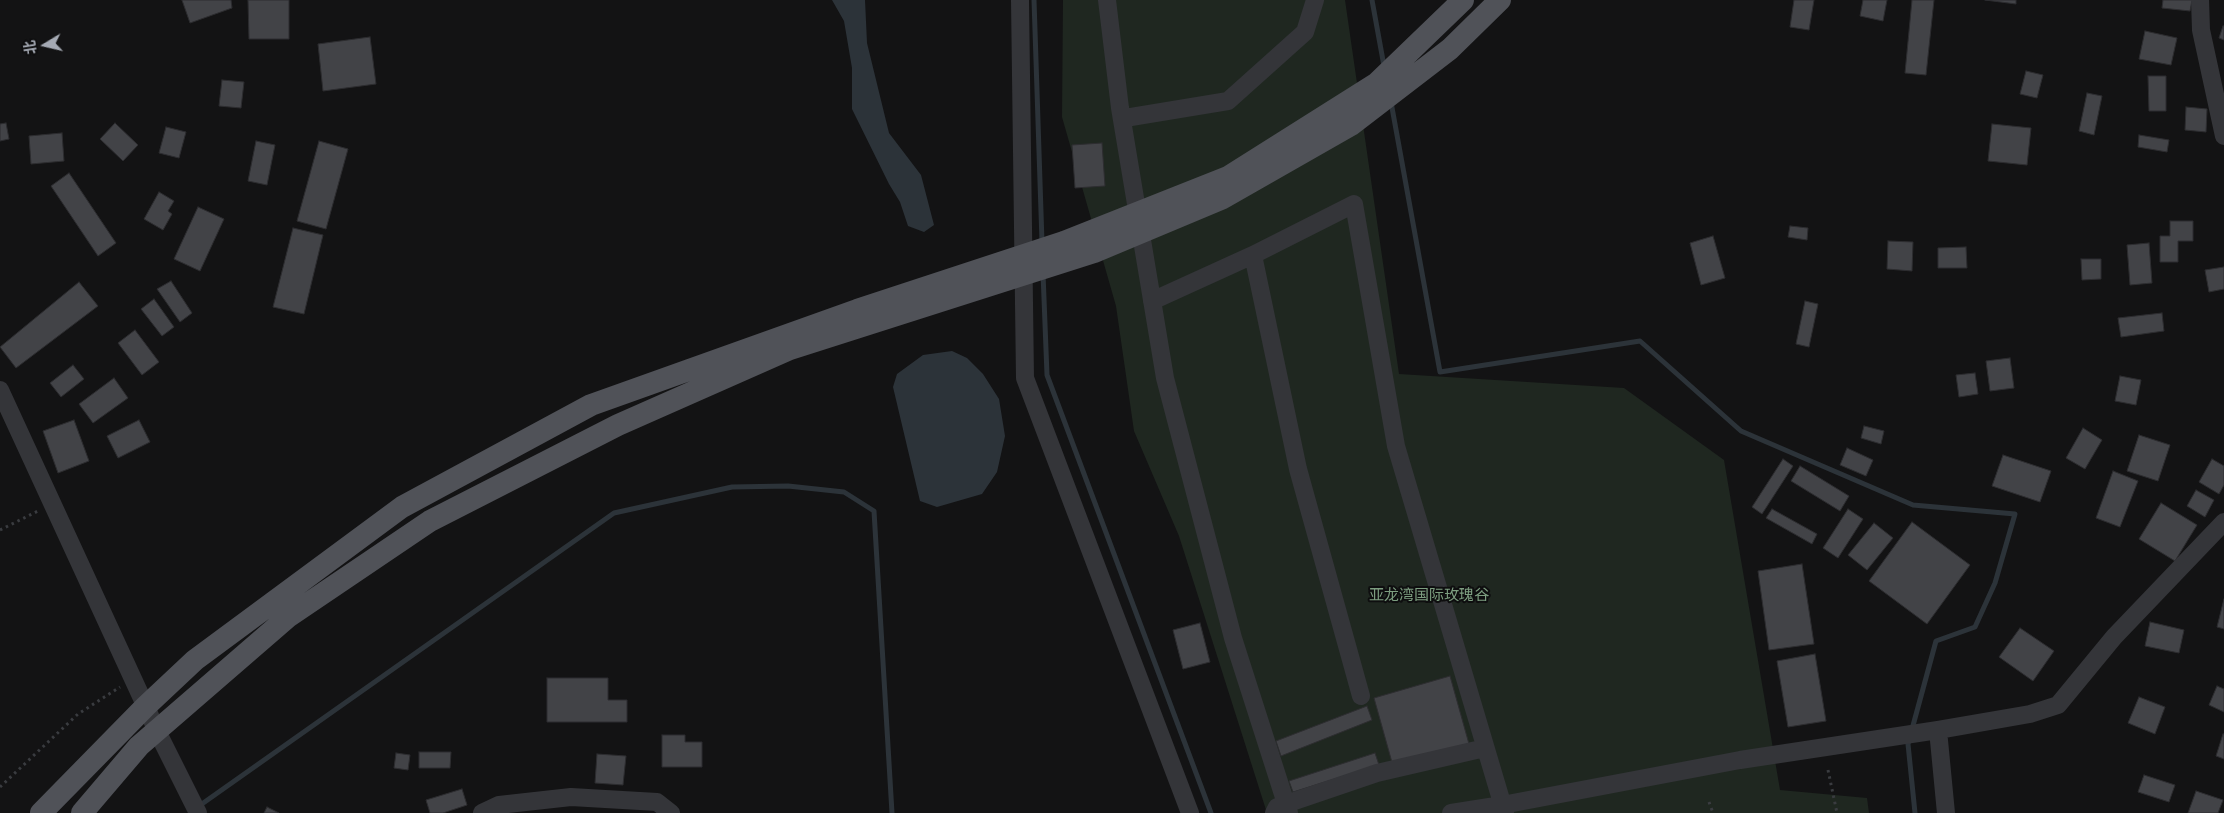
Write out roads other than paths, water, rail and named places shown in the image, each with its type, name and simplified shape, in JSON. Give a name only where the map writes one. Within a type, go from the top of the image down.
[{"type":"main road","points":[[82,813],[139,746],[288,617],[430,521],[618,425],[790,349],[861,319],[1228,177],[1376,83],[1463,0]]},
{"type":"main road","points":[[42,813],[146,706],[195,660],[402,507],[591,406],[861,319],[1094,252],[1223,198],[1351,125],[1450,49],[1500,0]]},
{"type":"street","points":[[1020,0],[1025,378],[1190,813]]},
{"type":"street","points":[[1106,0],[1120,108],[1165,378],[1233,638],[1289,813]]},
{"type":"street","points":[[1131,117],[1228,101],[1305,32],[1315,0]]},
{"type":"street","points":[[2200,0],[2201,30],[2224,136]]},
{"type":"street","points":[[1152,301],[1253,255],[1354,204],[1396,446],[1503,809]]},
{"type":"street","points":[[1253,255],[1298,469],[1361,696]]},
{"type":"street","points":[[0,390],[157,731],[198,813]]},
{"type":"street","points":[[1450,813],[1503,809],[1740,760],[1938,730],[2030,714],[2058,705],[2114,637],[2224,522]]},
{"type":"street","points":[[1938,730],[1946,813]]},
{"type":"street","points":[[1274,813],[1277,807],[1377,773],[1485,748]]},
{"type":"street","points":[[482,813],[499,805],[571,797],[657,802],[671,813]]},
{"type":"waterway","points":[[1034,0],[1042,242]]},
{"type":"waterway","points":[[1372,0],[1384,66]]},
{"type":"waterway","points":[[1391,102],[1440,372],[1640,341],[1741,431],[1913,505],[2015,514],[1995,583],[1975,627],[1936,641],[1908,744],[1915,813]]},
{"type":"waterway","points":[[1043,273],[1047,375],[1211,813]]},
{"type":"waterway","points":[[199,806],[614,513],[732,487],[788,486],[844,492],[874,511],[892,813]]},
{"type":"park label","name":"亚龙湾国际玫瑰谷","points":[[1429,595]]}]
